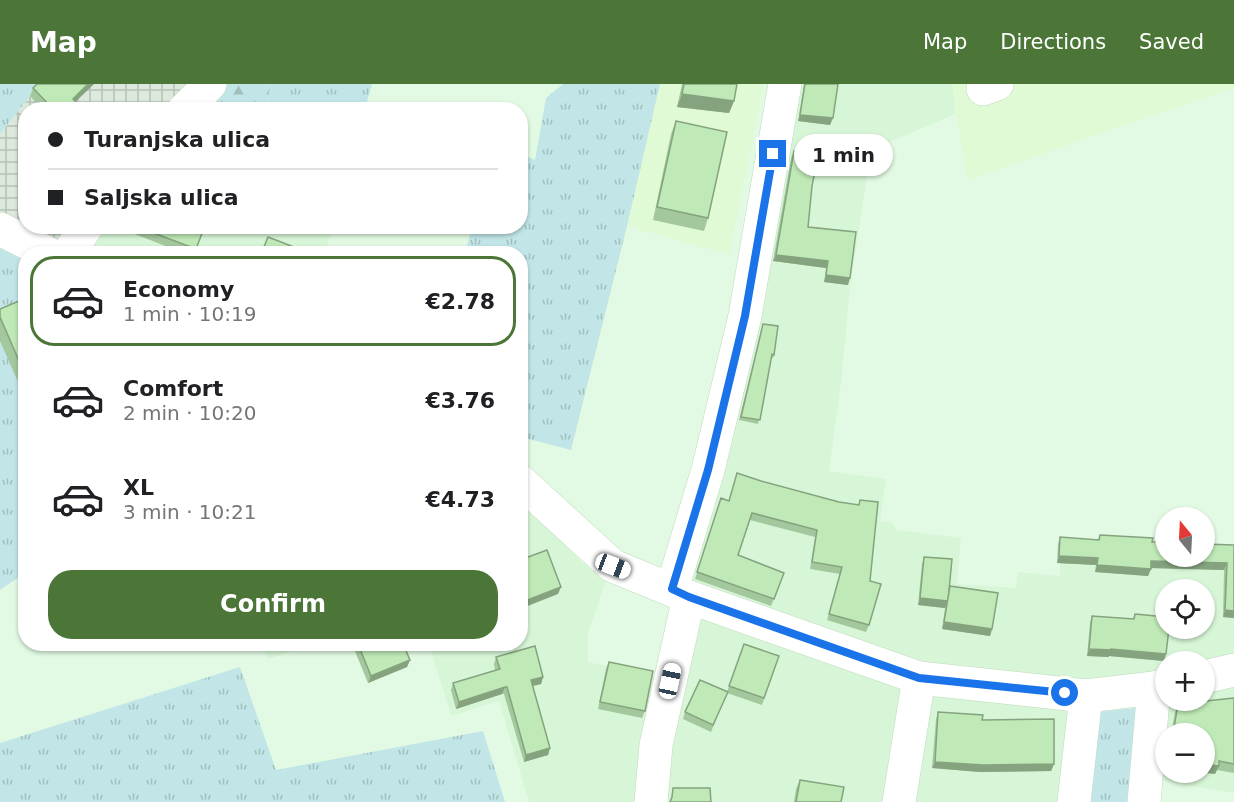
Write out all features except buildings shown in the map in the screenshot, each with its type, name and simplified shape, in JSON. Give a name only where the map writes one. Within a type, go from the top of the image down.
[{"type":"street","points":[[192,102],[210,84]]},
{"type":"street","points":[[651,802],[656,745],[681,593],[745,316],[785,84]]},
{"type":"street","points":[[0,228],[34,246]]},
{"type":"street","points":[[528,488],[613,566],[681,593],[919,678],[1086,696],[1155,688]]},
{"type":"street","points":[[1215,674],[1234,670]]},
{"type":"street","points":[[899,802],[919,678]]},
{"type":"street","points":[[1074,802],[1086,696]]},
{"type":"street","points":[[1144,802],[1157,711]]},
{"type":"shaded area","points":[[42,84],[219,84],[200,102],[25,102]]},
{"type":"shaded area","points":[[660,84],[764,84],[729,255],[627,226]]},
{"type":"shaded area","points":[[791,84],[953,84],[955,114],[871,150],[850,289],[841,383],[829,471],[886,479],[880,521],[891,522],[897,530],[961,538],[957,584],[1016,588],[1018,572],[1060,576],[1061,539],[1155,554],[1155,567],[1215,567],[1215,554],[1234,550],[1234,793],[1176,783],[1215,783],[1215,723],[1158,723],[1158,711],[1215,711],[1215,651],[1155,651],[1155,680],[1081,686],[1070,802],[529,802],[499,701],[451,716],[431,651],[528,651],[528,500],[571,552],[591,570],[607,578],[588,633],[588,662],[678,681],[680,587]]},
{"type":"shaded area","points":[[952,84],[1234,84],[1234,88],[967,180]]},
{"type":"shaded area","points":[[18,111],[18,222],[0,212],[0,134]]},
{"type":"shaded area","points":[[40,234],[88,234],[80,246],[62,246]]},
{"type":"shaded area","points":[[89,234],[331,234],[327,246],[81,246]]},
{"type":"shaded area","points":[[264,651],[291,651],[268,659]]},
{"type":"shaded area","points":[[1155,754],[1155,779],[1153,779]]},
{"type":"green space","points":[[0,84],[42,84],[25,102],[18,102],[18,111],[0,134]]},
{"type":"green space","points":[[219,84],[271,84],[267,102],[200,102]]},
{"type":"green space","points":[[271,84],[372,84],[367,102],[267,102]]},
{"type":"green space","points":[[563,84],[660,84],[571,450],[528,439],[528,246],[467,246],[470,234],[528,234],[528,157],[535,160],[546,98]]},
{"type":"green space","points":[[0,248],[18,257],[18,578],[0,590]]},
{"type":"green space","points":[[240,667],[276,770],[483,731],[505,802],[0,802],[0,743]]},
{"type":"green space","points":[[1155,706],[1155,711],[1163,711],[1162,723],[1155,723],[1155,802],[1081,802],[1088,713]]},
{"type":"route","points":[[773,154],[745,316],[708,470],[672,589],[919,678],[1065,693]]}]
